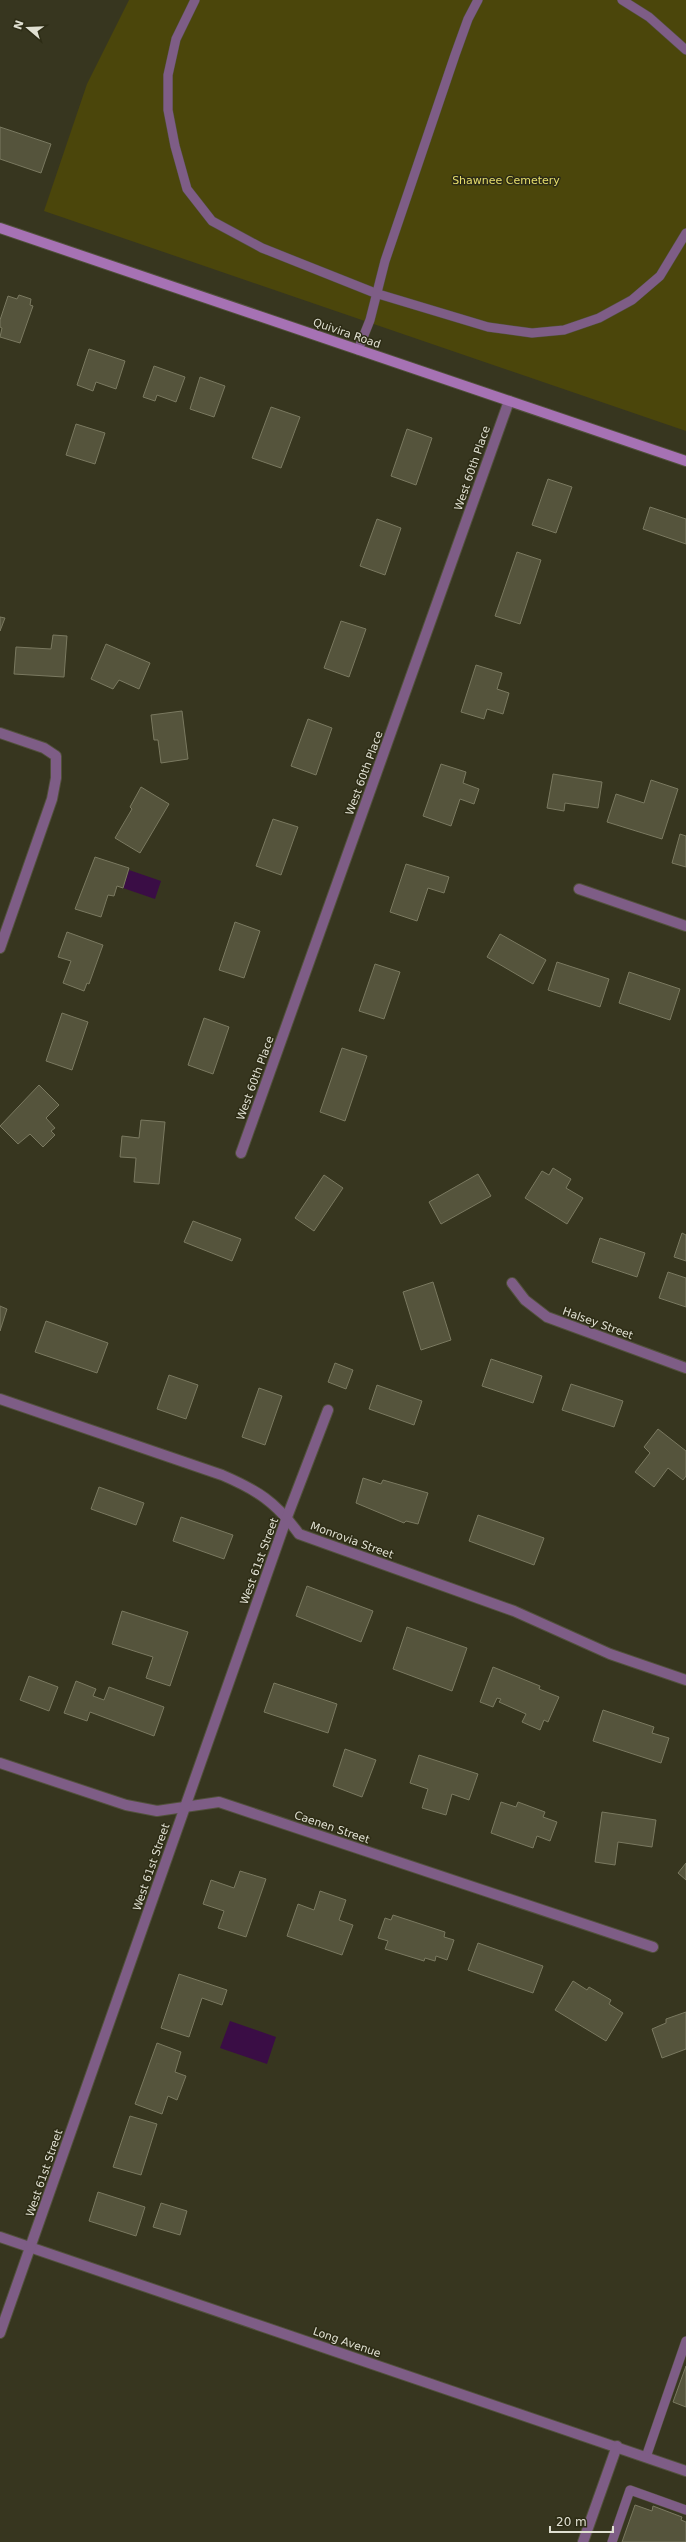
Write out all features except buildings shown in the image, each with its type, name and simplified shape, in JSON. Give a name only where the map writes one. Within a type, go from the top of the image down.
[{"type":"main road","name":"Quivira Road","points":[[0,228],[686,461]]},
{"type":"street","name":"West 60th Place","points":[[242,1153],[509,401]]},
{"type":"street","points":[[0,733],[44,748],[56,756],[52,799],[0,948]]},
{"type":"street","points":[[579,889],[686,926]]},
{"type":"street","name":"Halsey Street","points":[[512,1284],[525,1300],[547,1317],[686,1368]]},
{"type":"street","name":"Monrovia Street","points":[[0,1399],[222,1475],[254,1488],[287,1517],[299,1534],[514,1611],[610,1654],[686,1680]]},
{"type":"street","name":"West 61st Street","points":[[0,2333],[287,1517],[328,1410]]},
{"type":"street","name":"Caenen Street","points":[[0,1763],[126,1806],[157,1811],[220,1802],[653,1947]]},
{"type":"street","name":"Long Avenue","points":[[0,2237],[617,2446],[686,2471]]},
{"type":"street","points":[[583,2542],[617,2446]]},
{"type":"lane","points":[[195,0],[176,39],[168,75],[168,110],[174,146],[187,189],[212,221],[262,248],[375,293],[488,327],[532,333],[564,330],[599,318],[632,300],[660,276],[686,233]]},
{"type":"lane","points":[[358,350],[370,320],[375,293],[455,55],[468,18],[478,0]]},
{"type":"lane","points":[[622,0],[649,17],[686,50]]},
{"type":"lane","points":[[646,2457],[686,2342]]},
{"type":"lane","points":[[612,2542],[630,2490],[686,2510]]},
{"type":"green space","name":"Shawnee Cemetery","points":[[129,0],[686,0],[686,431],[44,211],[87,84]]},
{"type":"shaded area","points":[[129,870],[161,881],[155,899],[123,888]]},
{"type":"shaded area","points":[[230,2021],[276,2037],[267,2064],[220,2048]]}]
